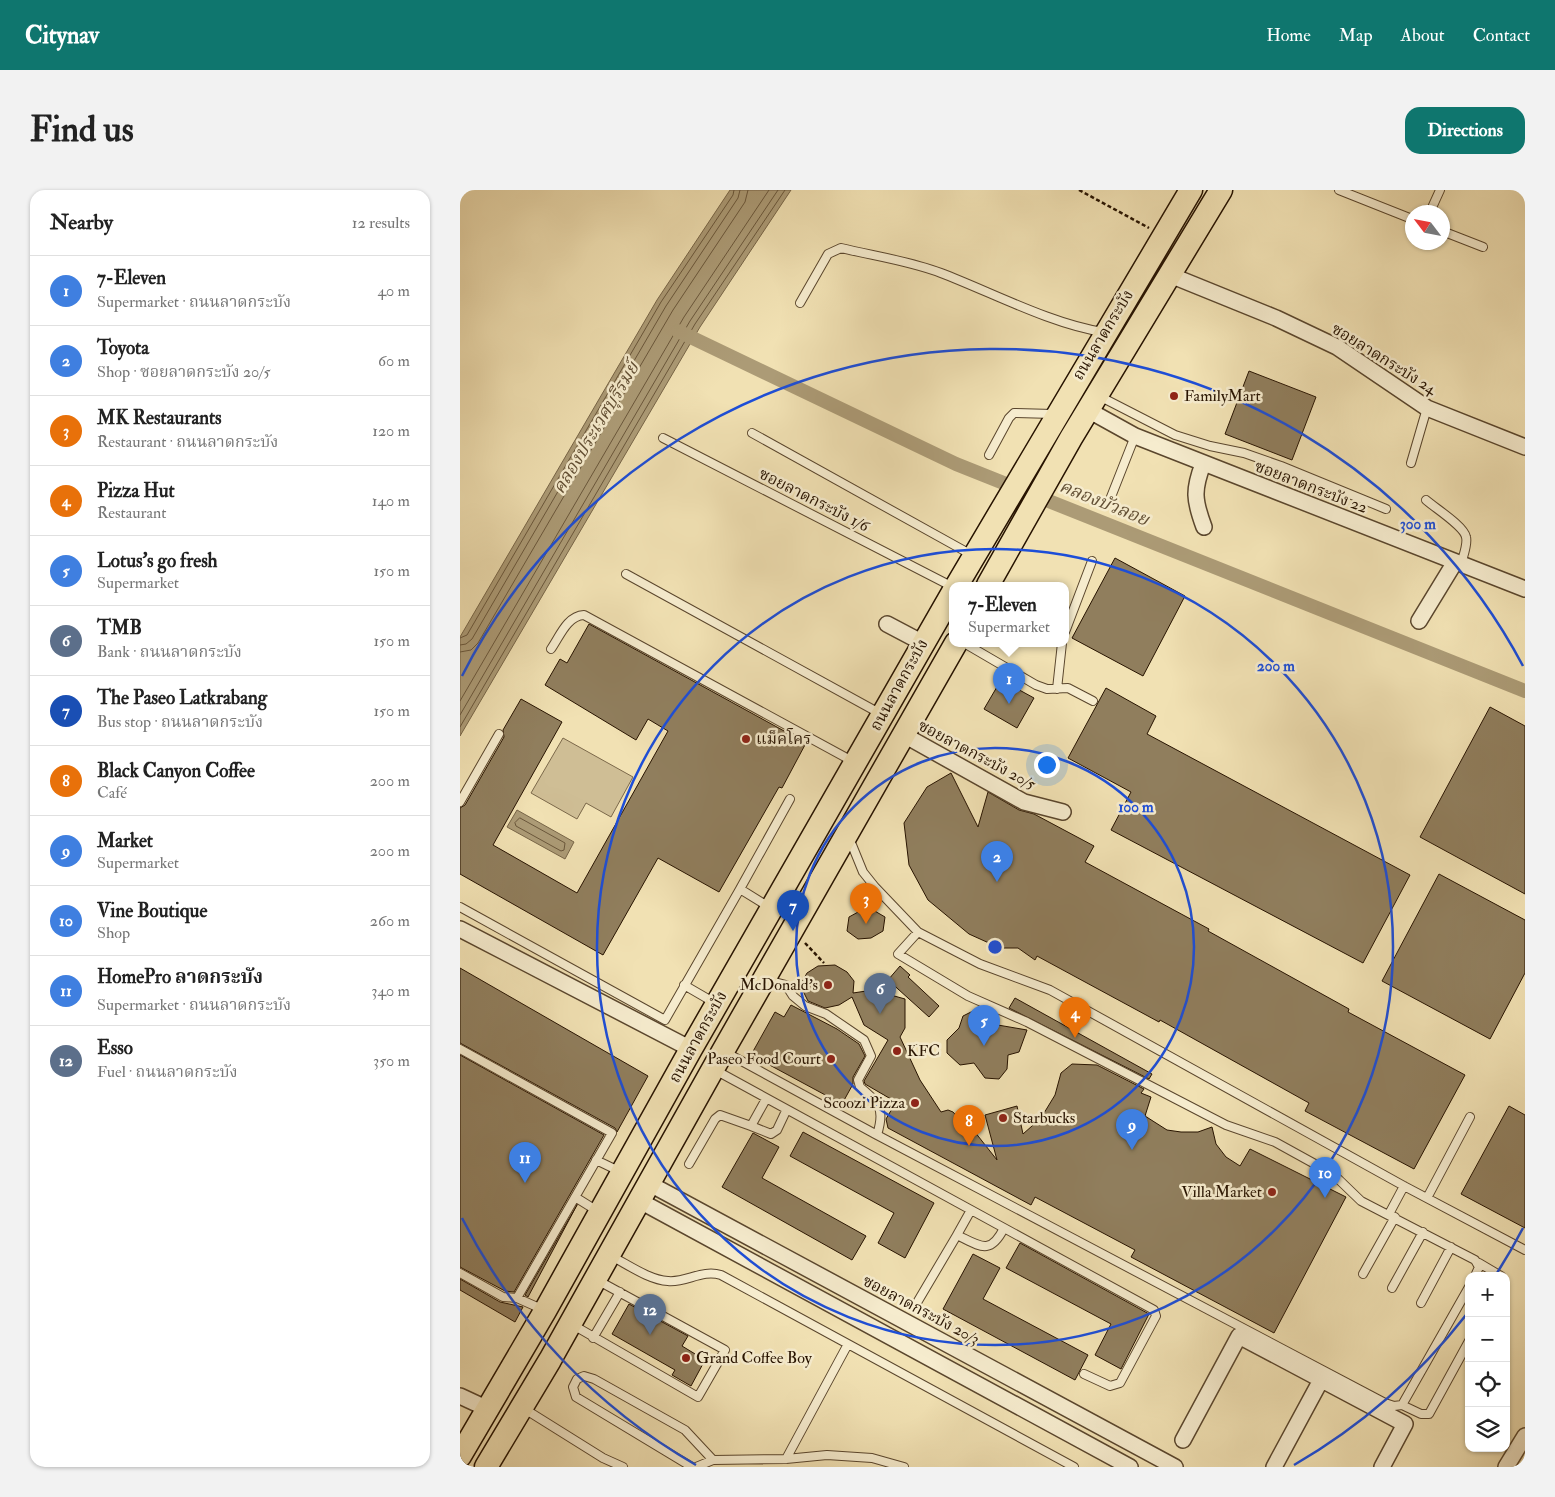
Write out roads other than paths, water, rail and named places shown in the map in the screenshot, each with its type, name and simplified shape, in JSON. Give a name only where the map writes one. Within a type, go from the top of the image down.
[{"type":"main road","name":"ถนนลาดกระบัง","points":[[959,582],[1104,332],[1191,190]]},
{"type":"main road","name":"ถนนลาดกระบัง","points":[[990,582],[1092,402],[1221,190]]},
{"type":"main road","name":"ถนนลาดกระบัง","points":[[460,1456],[601,1213],[690,1049],[949,599]]},
{"type":"main road","name":"ถนนลาดกระบัง","points":[[486,1467],[610,1255],[718,1060],[954,647]]},
{"type":"main road","points":[[818,828],[844,841]]},
{"type":"street","name":"ซอยลาดกระบัง 24","points":[[1170,275],[1276,318],[1337,347],[1427,408],[1525,447]]},
{"type":"street","name":"ซอยลาดกระบัง 22","points":[[1092,402],[1134,436],[1525,589]]},
{"type":"street","points":[[1203,464],[1194,492],[1196,507],[1204,527]]},
{"type":"street","points":[[1420,621],[1458,563]]},
{"type":"street","points":[[887,624],[923,643]]},
{"type":"street","name":"ซอยลาดกระบัง 20/5","points":[[904,735],[1024,802],[1063,812]]},
{"type":"street","points":[[460,929],[690,1049]]},
{"type":"street","points":[[645,1192],[775,1274],[1130,1467]]},
{"type":"street","name":"ซอยลาดกระบัง 20/3","points":[[645,1192],[784,1258],[904,1320],[1175,1467]]},
{"type":"street","points":[[775,1274],[784,1258]]},
{"type":"street","points":[[894,1340],[904,1320]]},
{"type":"street","points":[[1183,1440],[1240,1336],[1405,1424],[1382,1467]]},
{"type":"street","points":[[1274,1467],[1321,1380]]},
{"type":"street","points":[[460,1396],[488,1409]]},
{"type":"street","points":[[1082,1442],[1094,1422]]},
{"type":"street","points":[[1506,1467],[1525,1436]]},
{"type":"street","points":[[1136,1467],[1145,1450]]},
{"type":"lane","points":[[1339,190],[1405,216]]},
{"type":"lane","points":[[1433,205],[1440,190]]},
{"type":"lane","points":[[1450,234],[1483,247]]},
{"type":"lane","points":[[800,303],[828,254],[841,248],[939,272],[1026,308],[1091,330],[1104,332]]},
{"type":"lane","points":[[1092,402],[1175,435],[1210,446],[1244,452],[1386,509]]},
{"type":"lane","points":[[1410,463],[1427,408]]},
{"type":"lane","points":[[990,455],[1009,418],[1014,413],[1041,416],[1052,424]]},
{"type":"lane","points":[[752,433],[974,556]]},
{"type":"lane","points":[[1109,502],[1134,436]]},
{"type":"lane","name":"ซอยลาดกระบัง 1/6","points":[[663,438],[949,585]]},
{"type":"lane","points":[[1426,500],[1462,530],[1466,537],[1466,546],[1458,563]]},
{"type":"lane","points":[[1069,621],[1092,560]]},
{"type":"lane","points":[[626,574],[883,715]]},
{"type":"lane","points":[[551,649],[569,620],[575,615],[584,615],[855,763]]},
{"type":"lane","points":[[971,647],[1036,685],[1057,689],[1068,688],[1093,700]]},
{"type":"lane","points":[[1057,689],[1062,647]]},
{"type":"lane","points":[[460,802],[499,734]]},
{"type":"lane","points":[[460,907],[665,1020],[790,799]]},
{"type":"lane","points":[[844,841],[852,845],[863,872],[875,888],[918,932],[980,964],[1050,990],[1404,1186],[1525,1250]]},
{"type":"lane","points":[[740,889],[771,908]]},
{"type":"lane","points":[[918,932],[898,954],[968,996],[1027,1022],[1226,1125],[1256,1134],[1291,1150],[1333,1174],[1361,1201],[1423,1232],[1494,1272]]},
{"type":"lane","points":[[764,979],[786,985],[793,996],[805,1006],[826,1014],[864,1040],[871,1056],[858,1080],[860,1088],[877,1101],[881,1109],[876,1135]]},
{"type":"lane","points":[[684,985],[716,1004]]},
{"type":"lane","points":[[460,1049],[612,1133],[517,1298]]},
{"type":"lane","points":[[718,1060],[766,1099],[786,1111],[1154,1310],[1156,1316],[1120,1383],[1110,1386],[1084,1374]]},
{"type":"lane","points":[[718,1060],[876,1135],[1385,1403],[1394,1406],[1402,1405],[1421,1414],[1429,1414],[1465,1348]]},
{"type":"lane","points":[[751,1126],[766,1099]]},
{"type":"lane","points":[[689,1164],[715,1119],[720,1115],[771,1134],[776,1130],[786,1111]]},
{"type":"lane","points":[[1427,1198],[1470,1117]]},
{"type":"lane","points":[[596,1160],[623,1173]]},
{"type":"lane","points":[[1363,1274],[1392,1216],[1404,1186]]},
{"type":"lane","points":[[575,1198],[601,1213]]},
{"type":"lane","points":[[918,1301],[971,1210]]},
{"type":"lane","points":[[957,1235],[982,1247],[989,1247],[994,1245],[1004,1228]]},
{"type":"lane","points":[[1392,1288],[1423,1232]]},
{"type":"lane","points":[[1421,1303],[1451,1247]]},
{"type":"lane","points":[[610,1255],[668,1282],[706,1273],[720,1275],[1074,1467]]},
{"type":"lane","points":[[1476,1272],[1479,1263]]},
{"type":"lane","points":[[460,1273],[502,1297],[517,1298],[545,1311]]},
{"type":"lane","points":[[570,1324],[698,1397],[724,1350],[596,1279]]},
{"type":"lane","points":[[593,1338],[620,1292]]},
{"type":"lane","points":[[1402,1405],[1465,1294]]},
{"type":"lane","points":[[786,1459],[848,1344]]},
{"type":"lane","points":[[692,1467],[576,1397],[573,1387],[577,1379],[584,1376],[594,1379],[685,1430],[713,1460]]},
{"type":"lane","points":[[521,1407],[604,1458],[623,1467]]},
{"type":"lane","points":[[696,1467],[713,1460],[786,1459],[851,1455],[886,1460],[904,1467]]},
{"type":"water","name":"คลองประเวศบุรีรมย์","points":[[730,190],[791,190],[700,327],[460,736],[460,637],[657,300]]},
{"type":"water","points":[[517,810],[574,842],[565,859],[507,827]]},
{"type":"waterway","name":"คลองบัวลอย","points":[[678,331],[956,464],[1525,691]]},
{"type":"place","name":"FamilyMart","points":[[1174,396]]},
{"type":"place","name":"7-Eleven","points":[[1009,704]]},
{"type":"place","name":"แม็คโคร","points":[[746,739]]},
{"type":"place","name":"Toyota","points":[[997,882]]},
{"type":"place","name":"MK Restaurants","points":[[866,924]]},
{"type":"place","name":"The Paseo Latkrabang","points":[[793,931]]},
{"type":"place","name":"McDonald's","points":[[828,985]]},
{"type":"place","name":"TMB","points":[[880,1014]]},
{"type":"place","name":"Pizza Hut","points":[[1075,1038]]},
{"type":"place","name":"Lotus's go fresh","points":[[984,1046]]},
{"type":"place","name":"KFC","points":[[897,1051]]},
{"type":"place","name":"Paseo Food Court","points":[[831,1059]]},
{"type":"place","name":"Scoozi Pizza","points":[[915,1103]]},
{"type":"place","name":"Starbucks","points":[[1003,1118]]},
{"type":"place","name":"Black Canyon Coffee","points":[[969,1146]]},
{"type":"place","name":"Market","points":[[1132,1150]]},
{"type":"place","name":"HomePro ลาดกระบัง","points":[[525,1183]]},
{"type":"place","name":"Villa Market","points":[[1272,1192]]},
{"type":"place","name":"Vine Boutique","points":[[1325,1198]]},
{"type":"place","name":"Esso","points":[[650,1335]]},
{"type":"place","name":"Grand Coffee Boy","points":[[686,1358]]}]
